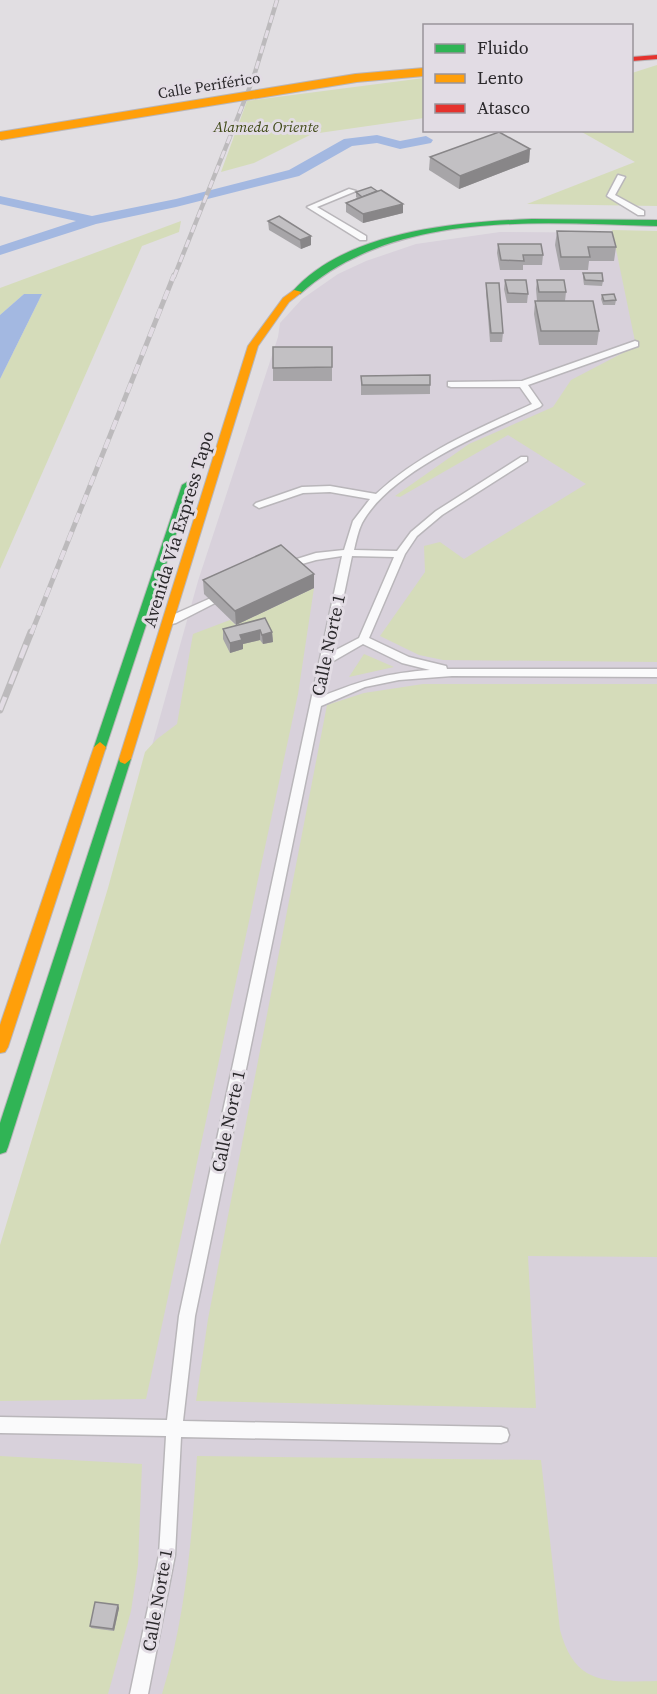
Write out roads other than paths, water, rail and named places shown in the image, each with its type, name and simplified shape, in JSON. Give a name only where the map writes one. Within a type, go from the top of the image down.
[{"type":"main road","points":[[633,59],[657,57]]},
{"type":"main road","name":"Calle Periférico","points":[[0,136],[356,78],[423,72]]},
{"type":"main road","points":[[303,268],[363,238],[410,224],[477,214],[657,213]]},
{"type":"main road","name":"Avenida Vía Express Tapo","points":[[0,1147],[163,624],[253,346],[279,306],[296,290],[357,254],[395,239],[424,232],[524,223],[657,223]]},
{"type":"main road","name":"Avenida Vía Express Tapo","points":[[0,1047],[142,634],[190,476]]},
{"type":"lane","points":[[621,177],[611,196],[641,213]]},
{"type":"lane","points":[[352,191],[311,207],[363,238]]},
{"type":"lane","points":[[451,384],[523,384],[636,344]]},
{"type":"lane","name":"Calle Norte 1","points":[[139,1694],[167,1555],[174,1427],[187,1316],[348,552],[357,523],[377,497],[427,459],[537,405],[523,384]]},
{"type":"lane","points":[[325,661],[363,640],[400,554],[414,534],[439,513],[524,459]]},
{"type":"lane","points":[[259,506],[302,490],[330,489],[377,497]]},
{"type":"lane","points":[[288,565],[310,556],[348,552],[400,554]]},
{"type":"lane","points":[[163,624],[211,601]]},
{"type":"lane","points":[[363,640],[406,660],[452,672]]},
{"type":"lane","points":[[315,705],[363,684],[399,676],[452,672],[657,673]]},
{"type":"lane","points":[[0,1425],[501,1435]]},
{"type":"water","points":[[24,294],[42,294],[0,379],[0,315]]},
{"type":"waterway","points":[[0,251],[93,220],[176,203],[294,173],[349,142],[377,139],[400,145],[426,140]]},
{"type":"waterway","points":[[0,200],[91,220]]},
{"type":"railway","points":[[174,277],[253,79],[277,0]]},
{"type":"railway","points":[[31,634],[174,275]]},
{"type":"railway","points":[[0,710],[31,632]]},
{"type":"park label","name":"Alameda Oriente","points":[[266,126]]}]
